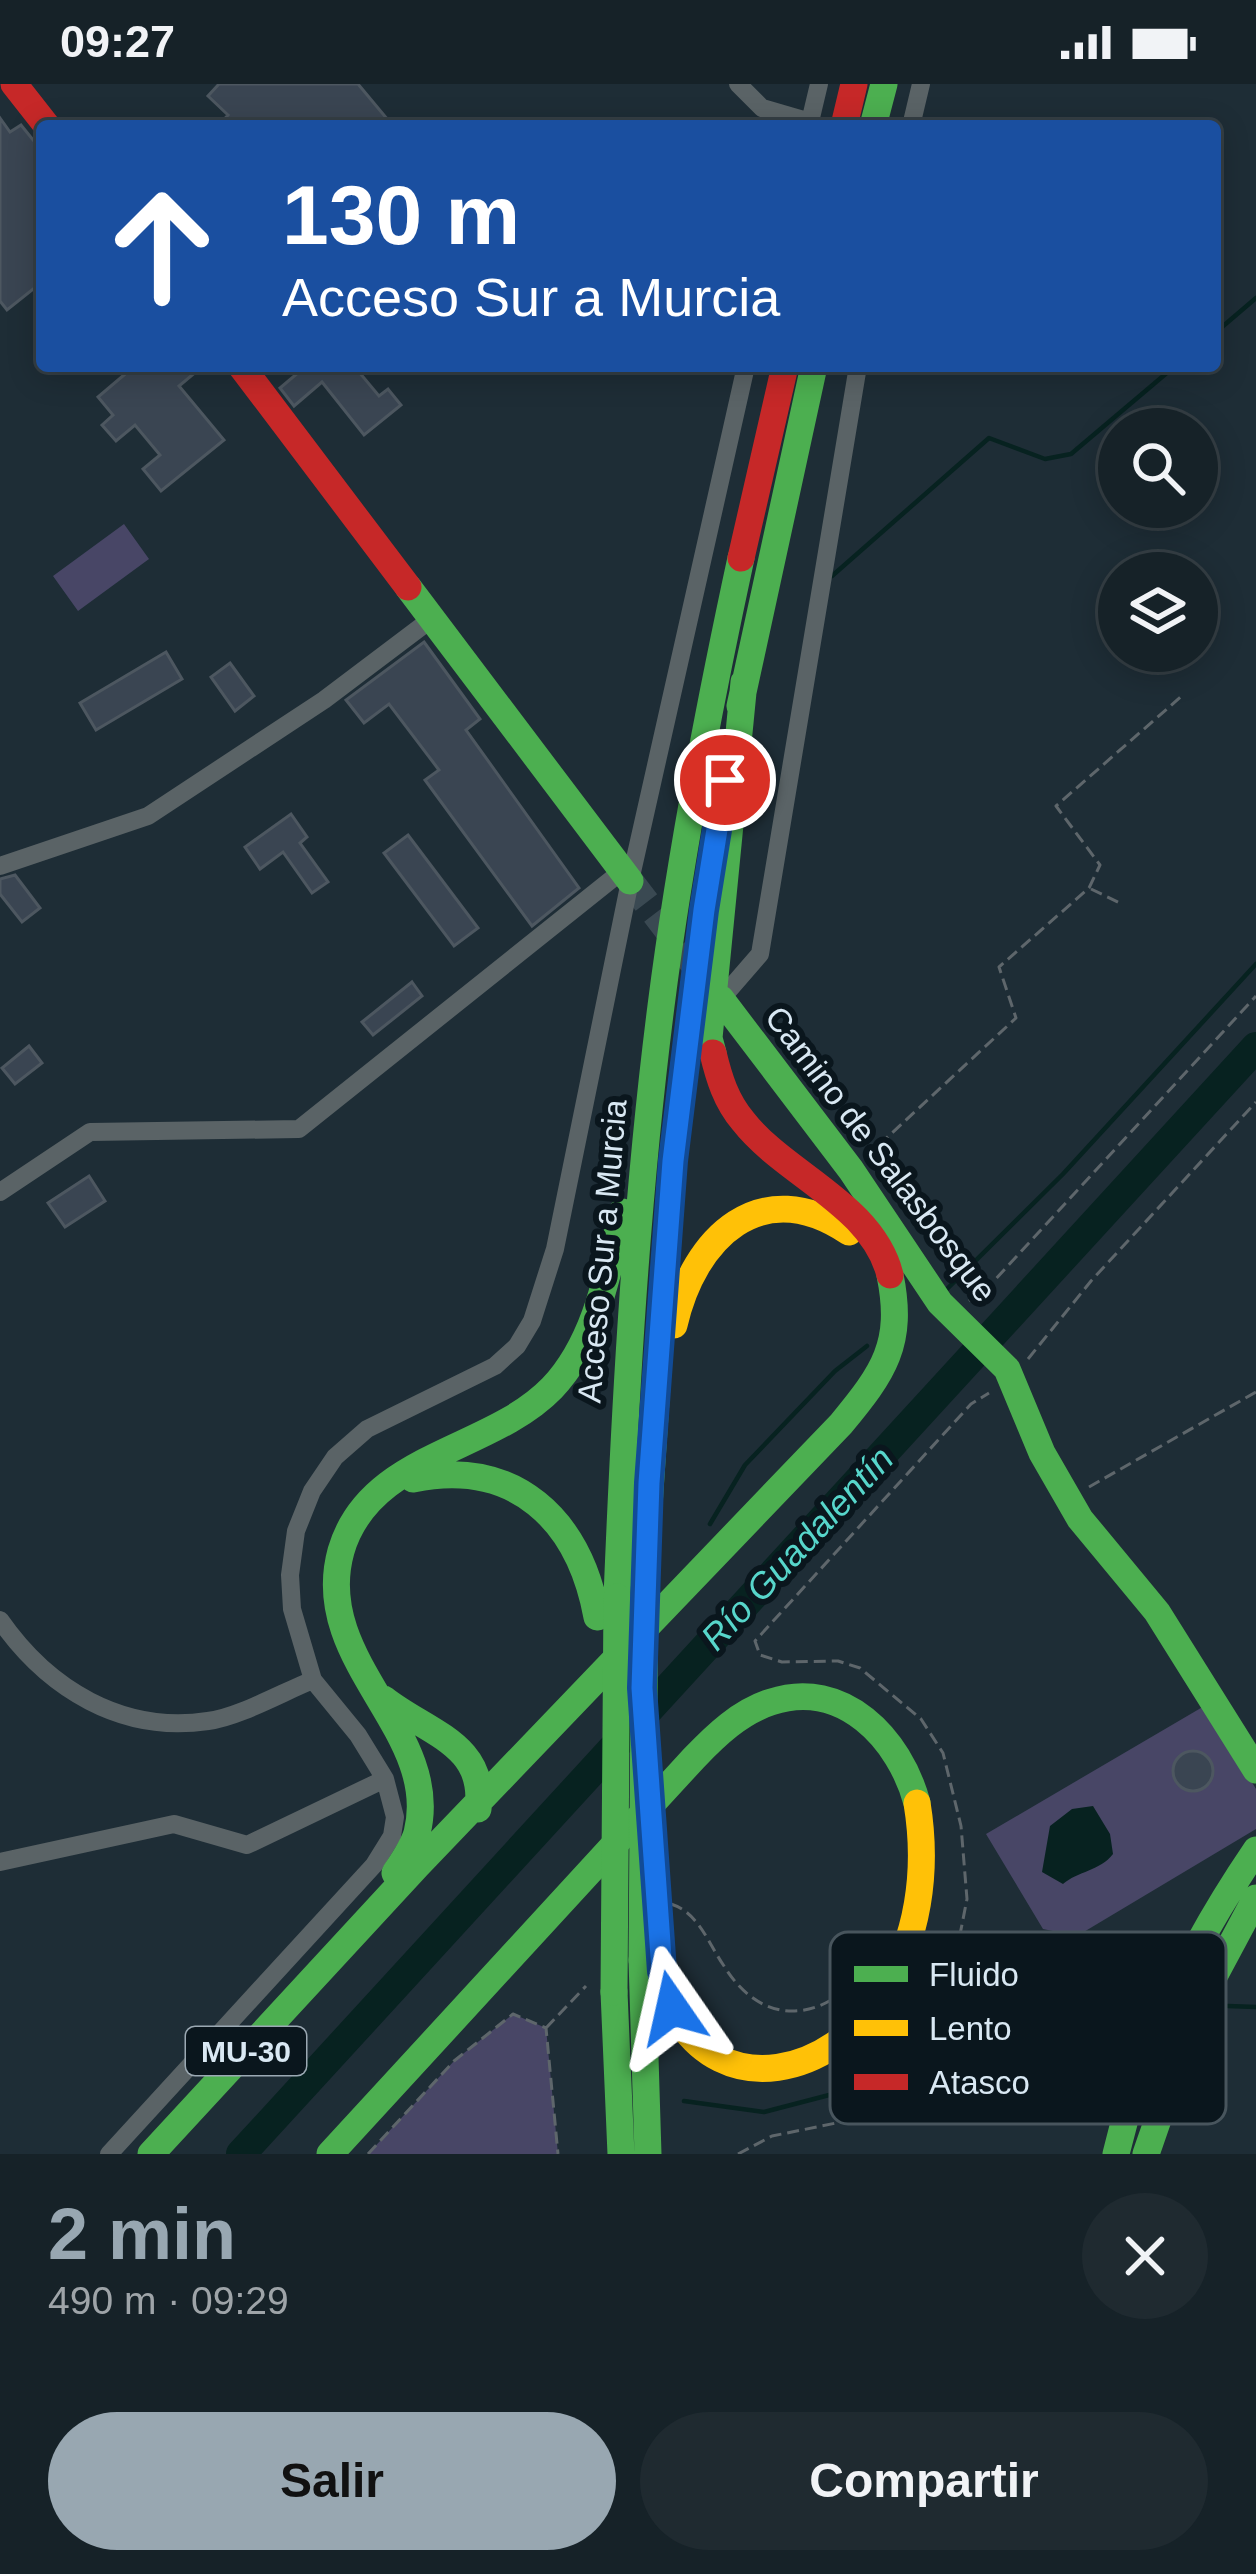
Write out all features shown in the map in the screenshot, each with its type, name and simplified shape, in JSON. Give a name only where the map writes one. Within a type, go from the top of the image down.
[{"type":"main road","points":[[14,84],[42,120]]},
{"type":"main road","points":[[845,120],[854,84]]},
{"type":"main road","points":[[875,120],[884,84]]},
{"type":"main road","points":[[245,372],[626,876]]},
{"type":"main road","name":"Acceso Sur a Murcia","points":[[621,2154],[601,1988],[612,1816],[607,1607],[650,1097],[697,777],[784,372]]},
{"type":"main road","name":"Acceso Sur a Murcia","points":[[648,2154],[650,1950],[642,1688],[649,1483],[670,1189],[715,837],[813,372]]},
{"type":"main road","points":[[348,1955],[857,1404],[888,1355],[897,1314],[892,1276],[875,1241],[850,1214],[754,1136],[730,1108],[714,1077],[709,1038],[744,682]]},
{"type":"main road","name":"Camino de Salasbosque","points":[[721,999],[851,1170],[952,1316],[1010,1373],[1042,1453],[1081,1519],[1173,1636],[1256,1770]]},
{"type":"main road","points":[[348,1955],[417,1833],[421,1802],[411,1754],[346,1647],[337,1596],[339,1558],[360,1513],[386,1485],[410,1467],[530,1406],[548,1393],[573,1360],[592,1322],[608,1268],[650,1097]]},
{"type":"main road","points":[[649,1483],[676,1312],[704,1249],[728,1227],[762,1212],[780,1210],[827,1218],[855,1236],[875,1259],[897,1314]]},
{"type":"main road","points":[[360,1513],[392,1489],[440,1472],[476,1474],[508,1484],[542,1506],[573,1542],[607,1607]]},
{"type":"main road","points":[[348,1955],[473,1821],[482,1796],[708,1567]]},
{"type":"main road","points":[[357,1670],[398,1712],[466,1752],[477,1769],[482,1796]]},
{"type":"main road","points":[[329,2154],[678,1775],[736,1718],[770,1702],[806,1696],[841,1704],[883,1735],[912,1783],[921,1827],[920,1879],[908,1932]]},
{"type":"main road","points":[[1207,1932],[1256,1850]]},
{"type":"main road","points":[[1226,1954],[1256,1898]]},
{"type":"main road","points":[[650,1950],[662,1971],[672,2008],[690,2037],[719,2060],[758,2071],[779,2070],[830,2048]]},
{"type":"main road","name":"MU-30","points":[[151,2154],[348,1955]]},
{"type":"main road","name":"MU-30","points":[[183,2154],[348,1955]]},
{"type":"main road","points":[[1116,2154],[1121,2124]]},
{"type":"main road","points":[[1146,2154],[1156,2124]]},
{"type":"street","points":[[738,84],[762,109],[796,120]]},
{"type":"street","points":[[810,120],[819,84]]},
{"type":"street","points":[[912,120],[921,84]]},
{"type":"street","points":[[110,2154],[374,1865],[392,1836],[395,1817],[385,1779],[313,1679],[292,1609],[290,1575],[296,1531],[311,1491],[335,1457],[368,1429],[495,1366],[517,1346],[532,1321],[555,1250],[626,876],[745,372]]},
{"type":"street","points":[[721,999],[760,954],[857,372]]},
{"type":"street","points":[[0,866],[148,816],[324,700],[430,620]]},
{"type":"street","points":[[0,1192],[90,1132],[298,1129],[626,876]]},
{"type":"street","points":[[0,1620],[59,1684],[109,1712],[148,1722],[211,1721],[313,1679]]},
{"type":"street","points":[[0,1862],[173,1824],[247,1845],[385,1779]]},
{"type":"path","points":[[851,1170],[1016,1018],[999,968],[1089,888],[1100,865],[1056,806],[1184,694]]},
{"type":"path","points":[[1089,888],[1120,903]]},
{"type":"path","points":[[952,1316],[993,1282],[1256,996]]},
{"type":"path","points":[[961,1932],[967,1899],[961,1826],[943,1753],[921,1719],[860,1668],[838,1661],[782,1662],[760,1655],[755,1640],[971,1404],[1010,1373],[1256,1102]]},
{"type":"path","points":[[1089,1487],[1256,1392]]},
{"type":"path","points":[[672,1904],[688,1911],[726,1971],[766,2008],[796,2013],[830,2003]]},
{"type":"path","points":[[546,2028],[601,1988]]},
{"type":"path","points":[[368,2154],[454,2061],[513,2014],[546,2028]]},
{"type":"path","points":[[546,2028],[558,2154]]},
{"type":"path","points":[[738,2154],[772,2136],[831,2124]]},
{"type":"shaded area","points":[[124,524],[149,559],[78,611],[53,576]]},
{"type":"shaded area","points":[[1206,1705],[1256,1789],[1256,1829],[1084,1932],[1043,1929],[986,1834]]},
{"type":"shaded area","points":[[1093,1806],[1110,1834],[1113,1854],[1063,1884],[1042,1872],[1050,1826],[1072,1809]]},
{"type":"shaded area","points":[[513,2014],[546,2028],[558,2154],[368,2154],[454,2061]]},
{"type":"building","points":[[219,84],[358,84],[388,120],[223,120],[228,115],[208,96]]},
{"type":"building","points":[[0,118],[10,132],[21,125],[36,144],[36,287],[7,310],[0,301]]},
{"type":"building","points":[[121,372],[196,372],[179,386],[224,440],[161,491],[143,469],[160,455],[135,425],[116,441],[102,425],[113,415],[98,397],[124,375]]},
{"type":"building","points":[[299,372],[359,372],[379,396],[388,389],[401,405],[364,435],[322,382],[294,406],[280,388]]},
{"type":"building","points":[[424,642],[480,719],[466,730],[579,888],[532,926],[425,780],[439,770],[389,704],[364,723],[346,700]]},
{"type":"building","points":[[166,652],[182,679],[96,730],[80,703]]},
{"type":"building","points":[[230,663],[254,696],[235,711],[211,677]]},
{"type":"building","points":[[291,814],[307,837],[300,843],[328,882],[312,893],[283,852],[260,869],[245,847]]},
{"type":"building","points":[[408,835],[478,928],[454,946],[384,853]]},
{"type":"building","points":[[15,875],[40,908],[22,922],[0,894],[0,879]]},
{"type":"building","points":[[412,982],[422,996],[373,1035],[362,1022]]},
{"type":"building","points":[[29,1046],[42,1063],[15,1084],[2,1068]]},
{"type":"building","points":[[89,1176],[105,1201],[65,1227],[48,1203]]},
{"type":"building","points":[[1193,1751],[1207,1757],[1213,1771],[1207,1785],[1193,1791],[1179,1785],[1173,1771],[1179,1757]]},
{"type":"waterway","points":[[1221,328],[1256,298]]},
{"type":"waterway","points":[[832,576],[989,438],[1045,459],[1071,454],[1168,372]]},
{"type":"waterway","points":[[946,1290],[1063,1174],[1256,964]]},
{"type":"waterway","name":"Río Guadalentín","points":[[241,2154],[1256,1047]]},
{"type":"waterway","points":[[710,1524],[745,1465],[835,1371],[867,1346]]},
{"type":"waterway","points":[[1228,2006],[1256,2007]]},
{"type":"waterway","points":[[684,2101],[764,2112],[830,2095]]},
{"type":"tunnel","points":[[630,881],[718,996]]},
{"type":"traffic: fast","points":[[875,120],[884,84]]},
{"type":"traffic: fast","points":[[740,706],[813,372]]},
{"type":"traffic: fast","points":[[617,1597],[633,1301],[661,1006],[696,781],[741,558]]},
{"type":"traffic: fast","points":[[408,587],[630,881]]},
{"type":"traffic: fast","points":[[713,1053],[709,1038],[744,682]]},
{"type":"traffic: fast","points":[[721,999],[851,1170],[940,1303],[1007,1369],[1042,1453],[1080,1519],[1157,1612],[1256,1770]]},
{"type":"traffic: fast","points":[[645,1567],[670,1189],[691,1009]]},
{"type":"traffic: fast","points":[[395,1873],[417,1833],[420,1796],[412,1762],[343,1628],[336,1591],[341,1551],[356,1519],[377,1494],[404,1474],[526,1409],[567,1370],[590,1328],[622,1212]]},
{"type":"traffic: fast","points":[[151,2154],[417,1866],[841,1424],[887,1356],[894,1320],[890,1275]]},
{"type":"traffic: fast","points":[[413,1479],[482,1478],[536,1503],[575,1551],[597,1617]]},
{"type":"traffic: fast","points":[[642,1960],[645,1567]]},
{"type":"traffic: fast","points":[[614,1992],[617,1597]]},
{"type":"traffic: fast","points":[[330,2154],[694,1758],[749,1712],[797,1697],[844,1707],[882,1737],[909,1779],[917,1803]]},
{"type":"traffic: fast","points":[[384,1699],[464,1755],[478,1787],[478,1809]]},
{"type":"traffic: fast","points":[[1205,1932],[1256,1850]]},
{"type":"traffic: fast","points":[[1226,1954],[1256,1898]]},
{"type":"traffic: fast","points":[[642,1960],[648,2154]]},
{"type":"traffic: fast","points":[[614,1992],[621,2154]]},
{"type":"traffic: fast","points":[[1116,2154],[1124,2124]]},
{"type":"traffic: fast","points":[[1146,2154],[1156,2124]]},
{"type":"traffic: slow","points":[[674,1325],[697,1265],[736,1223],[760,1212],[787,1209],[817,1215],[849,1232]]},
{"type":"traffic: slow","points":[[911,1932],[920,1879],[917,1803]]},
{"type":"traffic: slow","points":[[659,1940],[673,2011],[695,2040],[720,2059],[748,2067],[778,2067],[830,2047]]},
{"type":"traffic: jam","points":[[14,84],[42,120]]},
{"type":"traffic: jam","points":[[845,120],[854,84]]},
{"type":"traffic: jam","points":[[246,372],[408,587]]},
{"type":"traffic: jam","points":[[741,558],[784,372]]},
{"type":"traffic: jam","points":[[713,1053],[724,1089],[743,1121],[781,1158],[847,1209],[880,1250],[890,1275]]},
{"type":"route","points":[[672,2008],[662,1971],[642,1688],[645,1567],[673,1161],[725,780]]}]
